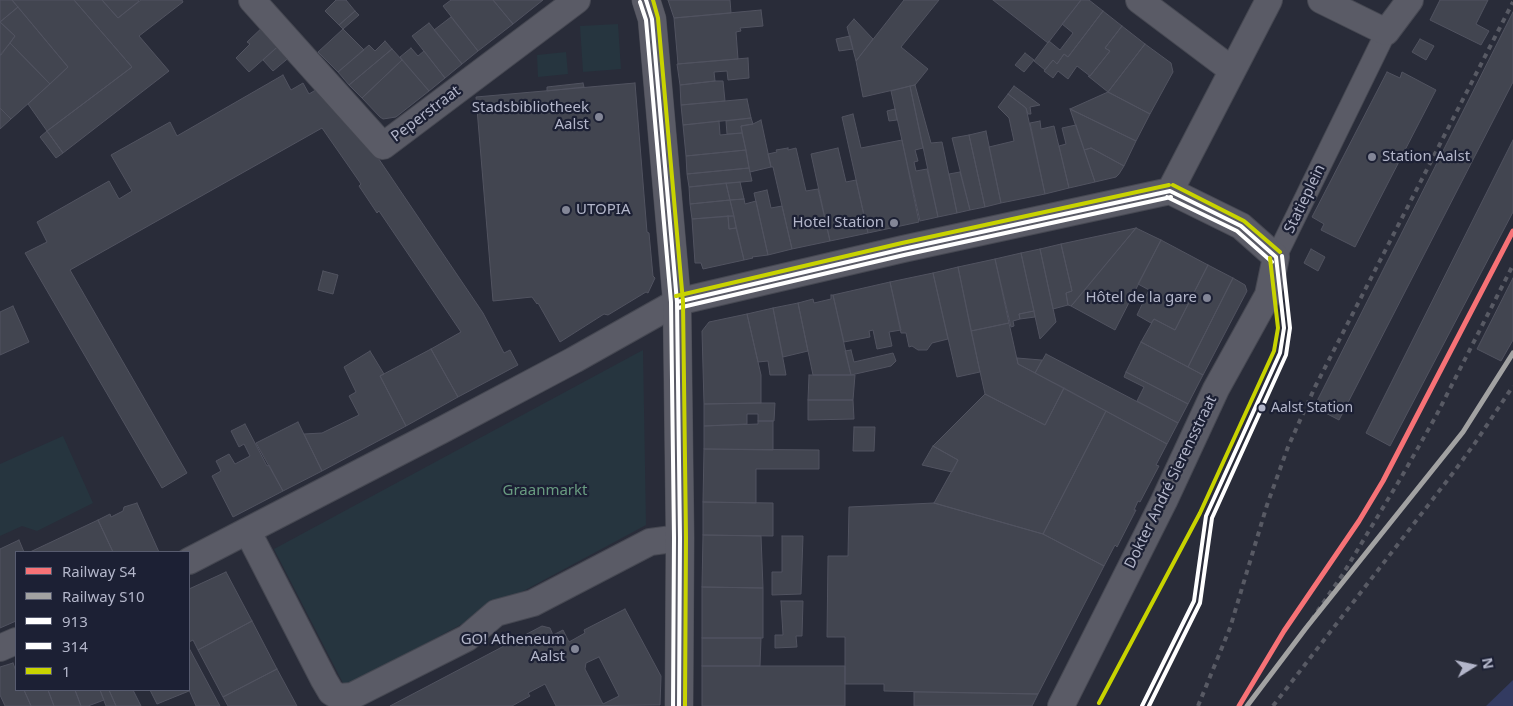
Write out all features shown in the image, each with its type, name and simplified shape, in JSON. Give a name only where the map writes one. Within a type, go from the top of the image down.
[{"type":"street","name":"Peperstraat","points":[[252,0],[383,146],[577,0]]},
{"type":"street","points":[[646,0],[652,20],[677,302],[680,706]]},
{"type":"street","points":[[1139,0],[1232,70]]},
{"type":"street","points":[[1170,191],[1269,0]]},
{"type":"street","points":[[1321,0],[1386,32],[1410,0]]},
{"type":"street","name":"Statieplein","points":[[1276,258],[1386,32]]},
{"type":"street","points":[[190,561],[248,532],[574,360],[677,302],[894,251],[1170,191],[1242,226],[1276,258]]},
{"type":"street","name":"Dokter André Sierensstraat","points":[[1061,706],[1164,501],[1216,390],[1268,295],[1276,258]]},
{"type":"street","points":[[248,532],[324,680],[331,692],[339,697],[352,696],[467,638],[496,613],[533,603],[650,542],[680,538]]},
{"type":"street","points":[[0,648],[15,641]]},
{"type":"green space","points":[[618,24],[621,69],[583,72],[580,26]]},
{"type":"green space","points":[[566,52],[568,74],[538,77],[537,55]]},
{"type":"green space","name":"Graanmarkt","points":[[643,350],[646,525],[345,687],[274,549]]},
{"type":"green space","points":[[63,436],[93,503],[37,531],[22,526],[0,536],[0,464]]},
{"type":"water","points":[[1513,680],[1513,706],[1486,706]]},
{"type":"building","points":[[0,0],[12,0],[18,7],[0,22]]},
{"type":"building","points":[[12,0],[74,0],[132,67],[47,131],[28,104],[68,67]]},
{"type":"building","points":[[74,0],[102,0],[118,18],[141,0],[182,0],[183,2],[139,36],[169,71],[63,153],[47,131],[132,67]]},
{"type":"building","points":[[102,0],[139,0],[139,1],[118,18]]},
{"type":"building","points":[[336,0],[346,0],[355,11],[339,25],[325,11]]},
{"type":"building","points":[[451,0],[493,0],[513,24],[478,51],[443,6]]},
{"type":"building","points":[[493,0],[543,0],[513,24]]},
{"type":"building","points":[[668,0],[730,0],[731,13],[674,18]]},
{"type":"building","points":[[904,0],[939,0],[901,47],[928,69],[915,85],[863,97],[856,61]]},
{"type":"building","points":[[993,0],[1081,0],[1048,43]]},
{"type":"building","points":[[1081,0],[1089,0],[1103,11],[1068,57],[1064,54],[1057,64],[1053,60],[1045,70],[1034,61],[1049,41],[1060,50],[1073,33],[1062,24]]},
{"type":"building","points":[[1440,0],[1488,0],[1476,24],[1489,31],[1481,45],[1430,20]]},
{"type":"building","points":[[18,7],[68,67],[50,84],[10,43],[15,36],[0,22]]},
{"type":"building","points":[[761,10],[763,26],[740,28],[741,31],[736,32],[738,59],[678,64],[674,18]]},
{"type":"building","points":[[355,11],[359,15],[343,29],[339,25]]},
{"type":"building","points":[[1103,11],[1122,26],[1105,48],[1110,51],[1090,76],[1077,66],[1068,79],[1058,71],[1053,78],[1044,71],[1053,60],[1057,64],[1064,54],[1068,57]]},
{"type":"building","points":[[1513,12],[1513,82],[1339,420],[1314,407]]},
{"type":"building","points":[[451,17],[478,51],[462,64],[434,30]]},
{"type":"building","points":[[854,19],[873,39],[856,61],[847,27]]},
{"type":"building","points":[[0,22],[15,36],[1,55],[0,55]]},
{"type":"building","points":[[267,23],[284,41],[249,72],[236,58],[250,44],[247,42]]},
{"type":"building","points":[[429,23],[462,64],[445,78],[412,36]]},
{"type":"building","points":[[1122,26],[1145,44],[1108,92],[1088,76],[1090,76],[1110,51],[1105,48]]},
{"type":"building","points":[[343,29],[364,50],[338,72],[318,52]]},
{"type":"building","points":[[850,36],[853,49],[839,51],[836,39]]},
{"type":"building","points":[[1420,39],[1434,46],[1426,60],[1412,52]]},
{"type":"building","points":[[284,41],[292,55],[273,71],[263,60]]},
{"type":"building","points":[[385,41],[392,49],[349,85],[338,72],[369,45],[375,51]]},
{"type":"building","points":[[10,43],[50,84],[11,119],[0,108],[0,55]]},
{"type":"building","points":[[1145,44],[1171,63],[1173,72],[1150,114],[1108,92]]},
{"type":"building","points":[[411,48],[418,56],[424,51],[445,78],[429,91],[400,57]]},
{"type":"building","points":[[392,49],[402,60],[362,98],[349,85]]},
{"type":"building","points":[[1025,53],[1034,60],[1024,72],[1015,65]]},
{"type":"building","points":[[748,58],[749,78],[728,80],[727,71],[714,72],[715,81],[680,85],[677,64]]},
{"type":"building","points":[[402,60],[429,91],[396,117],[383,119],[362,98]]},
{"type":"building","name":"Station Aalst","points":[[1387,72],[1400,78],[1402,72],[1436,90],[1355,247],[1321,230],[1324,224],[1312,217]]},
{"type":"building","points":[[283,75],[291,90],[303,83],[309,94],[324,85],[345,109],[483,313],[504,353],[510,350],[518,365],[458,397],[431,349],[461,332],[379,211],[377,213],[359,186],[361,184],[322,128],[70,270],[187,473],[162,488],[25,253],[47,242],[37,222],[109,181],[119,199],[132,191],[111,155],[170,122],[177,136]]},
{"type":"building","points":[[723,81],[725,101],[681,105],[680,85]]},
{"type":"building","points":[[583,83],[584,87],[547,91],[547,87]]},
{"type":"building","name":"UTOPIA","points":[[635,83],[647,232],[649,233],[653,276],[655,278],[648,293],[646,292],[608,315],[604,314],[560,342],[538,303],[532,297],[493,301],[476,97]]},
{"type":"building","points":[[915,85],[931,143],[942,142],[957,213],[938,217],[910,86]]},
{"type":"building","points":[[910,86],[923,148],[915,150],[918,161],[914,162],[916,171],[927,169],[938,217],[920,221],[891,91]]},
{"type":"building","points":[[1014,86],[1040,105],[1030,107],[1031,114],[1028,114],[1026,108],[1008,94]]},
{"type":"building","points":[[1108,92],[1150,114],[1136,141],[1070,109]]},
{"type":"building","points":[[1008,94],[1026,108],[1045,194],[1001,203],[989,147],[1014,141],[1009,118],[998,107]]},
{"type":"building","points":[[747,99],[751,118],[683,125],[681,105]]},
{"type":"building","points":[[0,108],[11,119],[0,129]]},
{"type":"building","points":[[895,109],[897,120],[889,121],[887,111]]},
{"type":"building","points":[[1070,109],[1136,141],[1124,166],[1091,148],[1084,150]]},
{"type":"building","points":[[853,114],[861,148],[902,140],[919,222],[868,233],[842,117]]},
{"type":"building","points":[[751,118],[753,124],[741,126],[742,133],[727,134],[726,121]]},
{"type":"building","points":[[761,120],[771,167],[750,172],[741,126],[753,124]]},
{"type":"building","points":[[719,121],[720,135],[742,133],[746,150],[686,156],[683,125]]},
{"type":"building","points":[[1040,121],[1041,129],[1054,126],[1069,188],[1045,194],[1030,123]]},
{"type":"building","points":[[1076,125],[1095,182],[1069,188],[1059,146],[1066,144],[1062,128]]},
{"type":"building","points":[[47,131],[63,153],[56,158],[40,137]]},
{"type":"building","points":[[986,131],[1001,203],[985,207],[969,135]]},
{"type":"building","points":[[969,135],[985,207],[970,210],[952,138]]},
{"type":"building","points":[[1513,140],[1513,212],[1390,446],[1366,433]]},
{"type":"building","points":[[788,148],[788,150],[796,148],[806,191],[818,189],[830,241],[792,249],[773,167],[771,167],[768,154],[777,152],[776,150]]},
{"type":"building","points":[[838,148],[846,182],[856,180],[868,233],[830,241],[811,154]]},
{"type":"building","points":[[1091,148],[1124,166],[1116,177],[1095,182],[1084,150]]},
{"type":"building","points":[[746,150],[749,168],[687,174],[686,156]]},
{"type":"building","points":[[749,168],[752,181],[689,187],[687,174]]},
{"type":"building","points":[[960,172],[970,210],[957,213],[949,174]]},
{"type":"building","points":[[740,182],[744,199],[730,200],[726,183]]},
{"type":"building","points":[[726,183],[730,200],[690,204],[689,187]]},
{"type":"building","points":[[767,190],[771,208],[782,206],[792,249],[768,255],[754,193]]},
{"type":"building","points":[[744,199],[745,204],[756,201],[768,255],[744,260],[730,200]]},
{"type":"building","points":[[730,200],[734,216],[692,219],[690,204]]},
{"type":"building","points":[[728,216],[729,229],[736,228],[744,260],[703,269],[701,263],[695,263],[692,219]]},
{"type":"building","points":[[728,216],[734,216],[736,228],[729,229]]},
{"type":"building","points":[[1136,228],[1074,303],[1071,306],[1068,305],[1066,293],[1072,291],[1061,244]]},
{"type":"building","points":[[1136,228],[1161,240],[1115,330],[1071,306]]},
{"type":"building","points":[[1161,240],[1208,265],[1175,330],[1154,319],[1151,323],[1137,315],[1149,290],[1138,284]]},
{"type":"building","points":[[1061,244],[1072,291],[1066,293],[1068,305],[1053,309],[1040,249]]},
{"type":"building","points":[[1040,249],[1056,322],[1040,339],[1021,253]]},
{"type":"building","points":[[1311,249],[1325,257],[1318,271],[1304,263]]},
{"type":"building","points":[[1021,253],[1034,311],[1019,314],[1020,319],[1013,321],[1014,326],[1011,327],[995,259]]},
{"type":"building","points":[[995,259],[1009,323],[971,331],[958,267]]},
{"type":"building","name":"Hôtel de la gare","points":[[1208,265],[1233,278],[1188,367],[1141,342],[1154,319],[1175,330]]},
{"type":"building","points":[[958,267],[980,372],[957,377],[933,273]]},
{"type":"building","points":[[323,271],[338,275],[333,294],[318,290]]},
{"type":"building","points":[[933,273],[948,339],[932,343],[927,350],[918,350],[912,346],[909,347],[906,333],[901,333],[890,282]]},
{"type":"building","points":[[1233,278],[1245,285],[1247,291],[1203,375],[1188,367]]},
{"type":"building","points":[[1513,278],[1513,340],[1501,361],[1477,349]]},
{"type":"building","points":[[890,282],[901,330],[889,332],[892,346],[877,349],[873,330],[869,331],[870,337],[844,342],[833,295]]},
{"type":"building","points":[[831,295],[833,295],[851,375],[813,375],[798,303],[813,299],[814,303],[831,299]]},
{"type":"building","points":[[798,303],[808,351],[783,357],[773,308]]},
{"type":"building","points":[[13,306],[29,342],[0,355],[0,312]]},
{"type":"building","points":[[773,308],[786,375],[770,375],[768,361],[758,362],[747,314]]},
{"type":"building","points":[[1034,311],[1035,317],[1020,319],[1019,314]]},
{"type":"building","points":[[747,314],[761,375],[761,403],[704,404],[702,331],[709,322]]},
{"type":"building","points":[[1009,323],[1018,364],[1064,388],[1045,425],[985,394],[971,331]]},
{"type":"building","points":[[1141,342],[1203,375],[1188,404],[1126,372]]},
{"type":"building","points":[[431,349],[458,397],[406,426],[380,376]]},
{"type":"building","points":[[851,350],[854,362],[893,353],[896,361],[891,366],[851,375],[845,351]]},
{"type":"building","points":[[370,351],[384,374],[380,376],[406,426],[322,471],[304,434],[322,433],[359,415],[349,396],[356,392],[344,367]]},
{"type":"building","points":[[1046,354],[1178,423],[1167,444],[1035,373]]},
{"type":"building","points":[[1017,358],[1042,360],[1035,373],[1018,364]]},
{"type":"building","points":[[1126,372],[1188,404],[1178,423],[1137,401],[1144,387],[1124,377]]},
{"type":"building","points":[[809,375],[855,375],[853,400],[808,400]]},
{"type":"building","points":[[1064,388],[1106,411],[1043,534],[934,503],[958,460],[933,446],[985,394],[1045,425]]},
{"type":"building","points":[[808,400],[853,400],[854,419],[808,420]]},
{"type":"building","points":[[775,403],[774,421],[758,421],[758,414],[747,414],[747,424],[704,426],[704,404]]},
{"type":"building","points":[[1106,411],[1167,444],[1156,465],[1159,466],[1140,502],[1138,501],[1134,510],[1136,510],[1117,547],[1115,545],[1104,566],[1043,534]]},
{"type":"building","points":[[758,421],[773,421],[773,450],[704,449],[704,426],[758,424]]},
{"type":"building","points":[[298,422],[322,471],[283,491],[256,443]]},
{"type":"building","points":[[245,424],[267,466],[269,465],[283,491],[233,517],[212,476],[221,471],[216,461],[229,454],[235,464],[250,456],[244,444],[239,447],[231,431]]},
{"type":"building","points":[[854,427],[875,427],[874,451],[853,451]]},
{"type":"building","points":[[933,446],[958,460],[952,472],[922,465]]},
{"type":"building","points":[[704,449],[819,450],[819,469],[756,469],[756,503],[703,502]]},
{"type":"building","points":[[703,502],[773,503],[773,536],[703,535]]},
{"type":"building","points":[[137,503],[159,551],[113,551],[98,520],[110,514],[111,517],[123,511],[124,507]]},
{"type":"building","points":[[934,503],[1043,534],[1104,566],[1038,694],[884,691],[884,684],[845,684],[845,637],[827,637],[828,556],[848,556],[849,507]]},
{"type":"building","points":[[98,520],[113,551],[32,551]]},
{"type":"building","points":[[703,535],[761,536],[763,588],[702,587]]},
{"type":"building","points":[[782,536],[803,536],[801,594],[772,595],[772,572],[782,572]]},
{"type":"building","points":[[19,540],[24,551],[15,551],[15,621],[0,628],[0,549]]},
{"type":"building","points":[[226,572],[252,621],[198,650],[193,640],[190,642],[190,589]]},
{"type":"building","points":[[702,587],[763,588],[763,638],[702,638]]},
{"type":"building","points":[[781,601],[803,601],[802,636],[796,636],[797,647],[775,648],[775,635],[783,635]]},
{"type":"building","name":"GO! Atheneum Aalst","points":[[625,609],[661,676],[660,705],[556,706],[545,684],[528,693],[530,696],[512,706],[390,706],[542,626],[550,628],[553,635],[563,630],[569,642],[585,633],[584,630]],"holes":[[[599,657],[619,696],[603,704],[585,669],[586,663]]]},
{"type":"building","points":[[252,621],[277,669],[223,697],[198,650]]},
{"type":"building","points":[[702,638],[761,638],[760,666],[702,666]]},
{"type":"building","points":[[190,650],[220,706],[196,706],[189,691]]},
{"type":"building","points":[[13,663],[15,668],[15,691],[24,691],[31,706],[5,706],[0,695],[0,667]]},
{"type":"building","points":[[702,666],[845,666],[845,706],[702,706]]},
{"type":"building","points":[[277,669],[297,706],[228,706],[223,697]]},
{"type":"building","points":[[24,691],[48,691],[54,706],[31,706]]},
{"type":"building","points":[[48,691],[75,691],[81,706],[54,706]]},
{"type":"building","points":[[75,691],[100,691],[104,700],[88,706],[81,706]]},
{"type":"building","points":[[100,691],[109,691],[116,706],[106,706]]},
{"type":"building","points":[[109,691],[134,691],[141,706],[116,706]]},
{"type":"building","points":[[150,691],[189,691],[157,704]]},
{"type":"building","points":[[914,692],[1038,694],[1032,706],[914,706]]},
{"type":"railway","points":[[1198,706],[1230,628],[1267,505],[1288,447],[1315,387],[1513,2]]},
{"type":"railway","points":[[1306,628],[1343,574],[1402,476],[1436,416],[1513,265]]},
{"type":"railway","points":[[1273,706],[1453,473],[1513,386]]},
{"type":"rail line","name":"S4","points":[[1239,706],[1284,631],[1359,521],[1383,481],[1513,231]]},
{"type":"rail line","name":"S10","points":[[1247,706],[1306,628],[1463,432],[1513,353]]},
{"type":"transit line","name":"913","points":[[646,0],[652,19],[677,302],[680,538],[679,706]]},
{"type":"transit line","name":"1","points":[[653,0],[658,18],[683,302],[686,538],[685,706]]},
{"type":"transit line","name":"314","points":[[640,2],[646,20],[671,302],[674,538],[673,706]]},
{"type":"transit line","name":"1","points":[[676,296],[902,243],[1169,185]]},
{"type":"transit line","name":"1","points":[[1173,185],[1244,221],[1280,252]]},
{"type":"transit line","name":"913","points":[[1170,191],[1241,226],[1276,257]]},
{"type":"transit line","name":"913","points":[[677,302],[903,249],[1170,191]]},
{"type":"transit line","name":"314","points":[[1167,197],[1237,231],[1272,262]]},
{"type":"transit line","name":"314","points":[[678,308],[904,255],[1171,197]]},
{"type":"transit line","name":"314","points":[[1149,706],[1200,603],[1212,518],[1286,355],[1290,328],[1282,256]]},
{"type":"transit line","name":"913","points":[[1142,706],[1194,601],[1206,516],[1280,353],[1284,328],[1276,257]]},
{"type":"transit line","name":"1","points":[[1099,703],[1200,513],[1274,351],[1278,328],[1270,258]]},
{"type":"place","name":"Stadsbibliotheek Aalst","points":[[599,117]]},
{"type":"place","name":"Station Aalst","points":[[1372,157]]},
{"type":"place","name":"UTOPIA","points":[[566,210]]},
{"type":"place","name":"Hotel Station","points":[[894,223]]},
{"type":"place","name":"Hôtel de la gare","points":[[1207,298]]},
{"type":"place","name":"Aalst Station","points":[[1262,408]]},
{"type":"place","name":"GO! Atheneum Aalst","points":[[575,649]]}]
